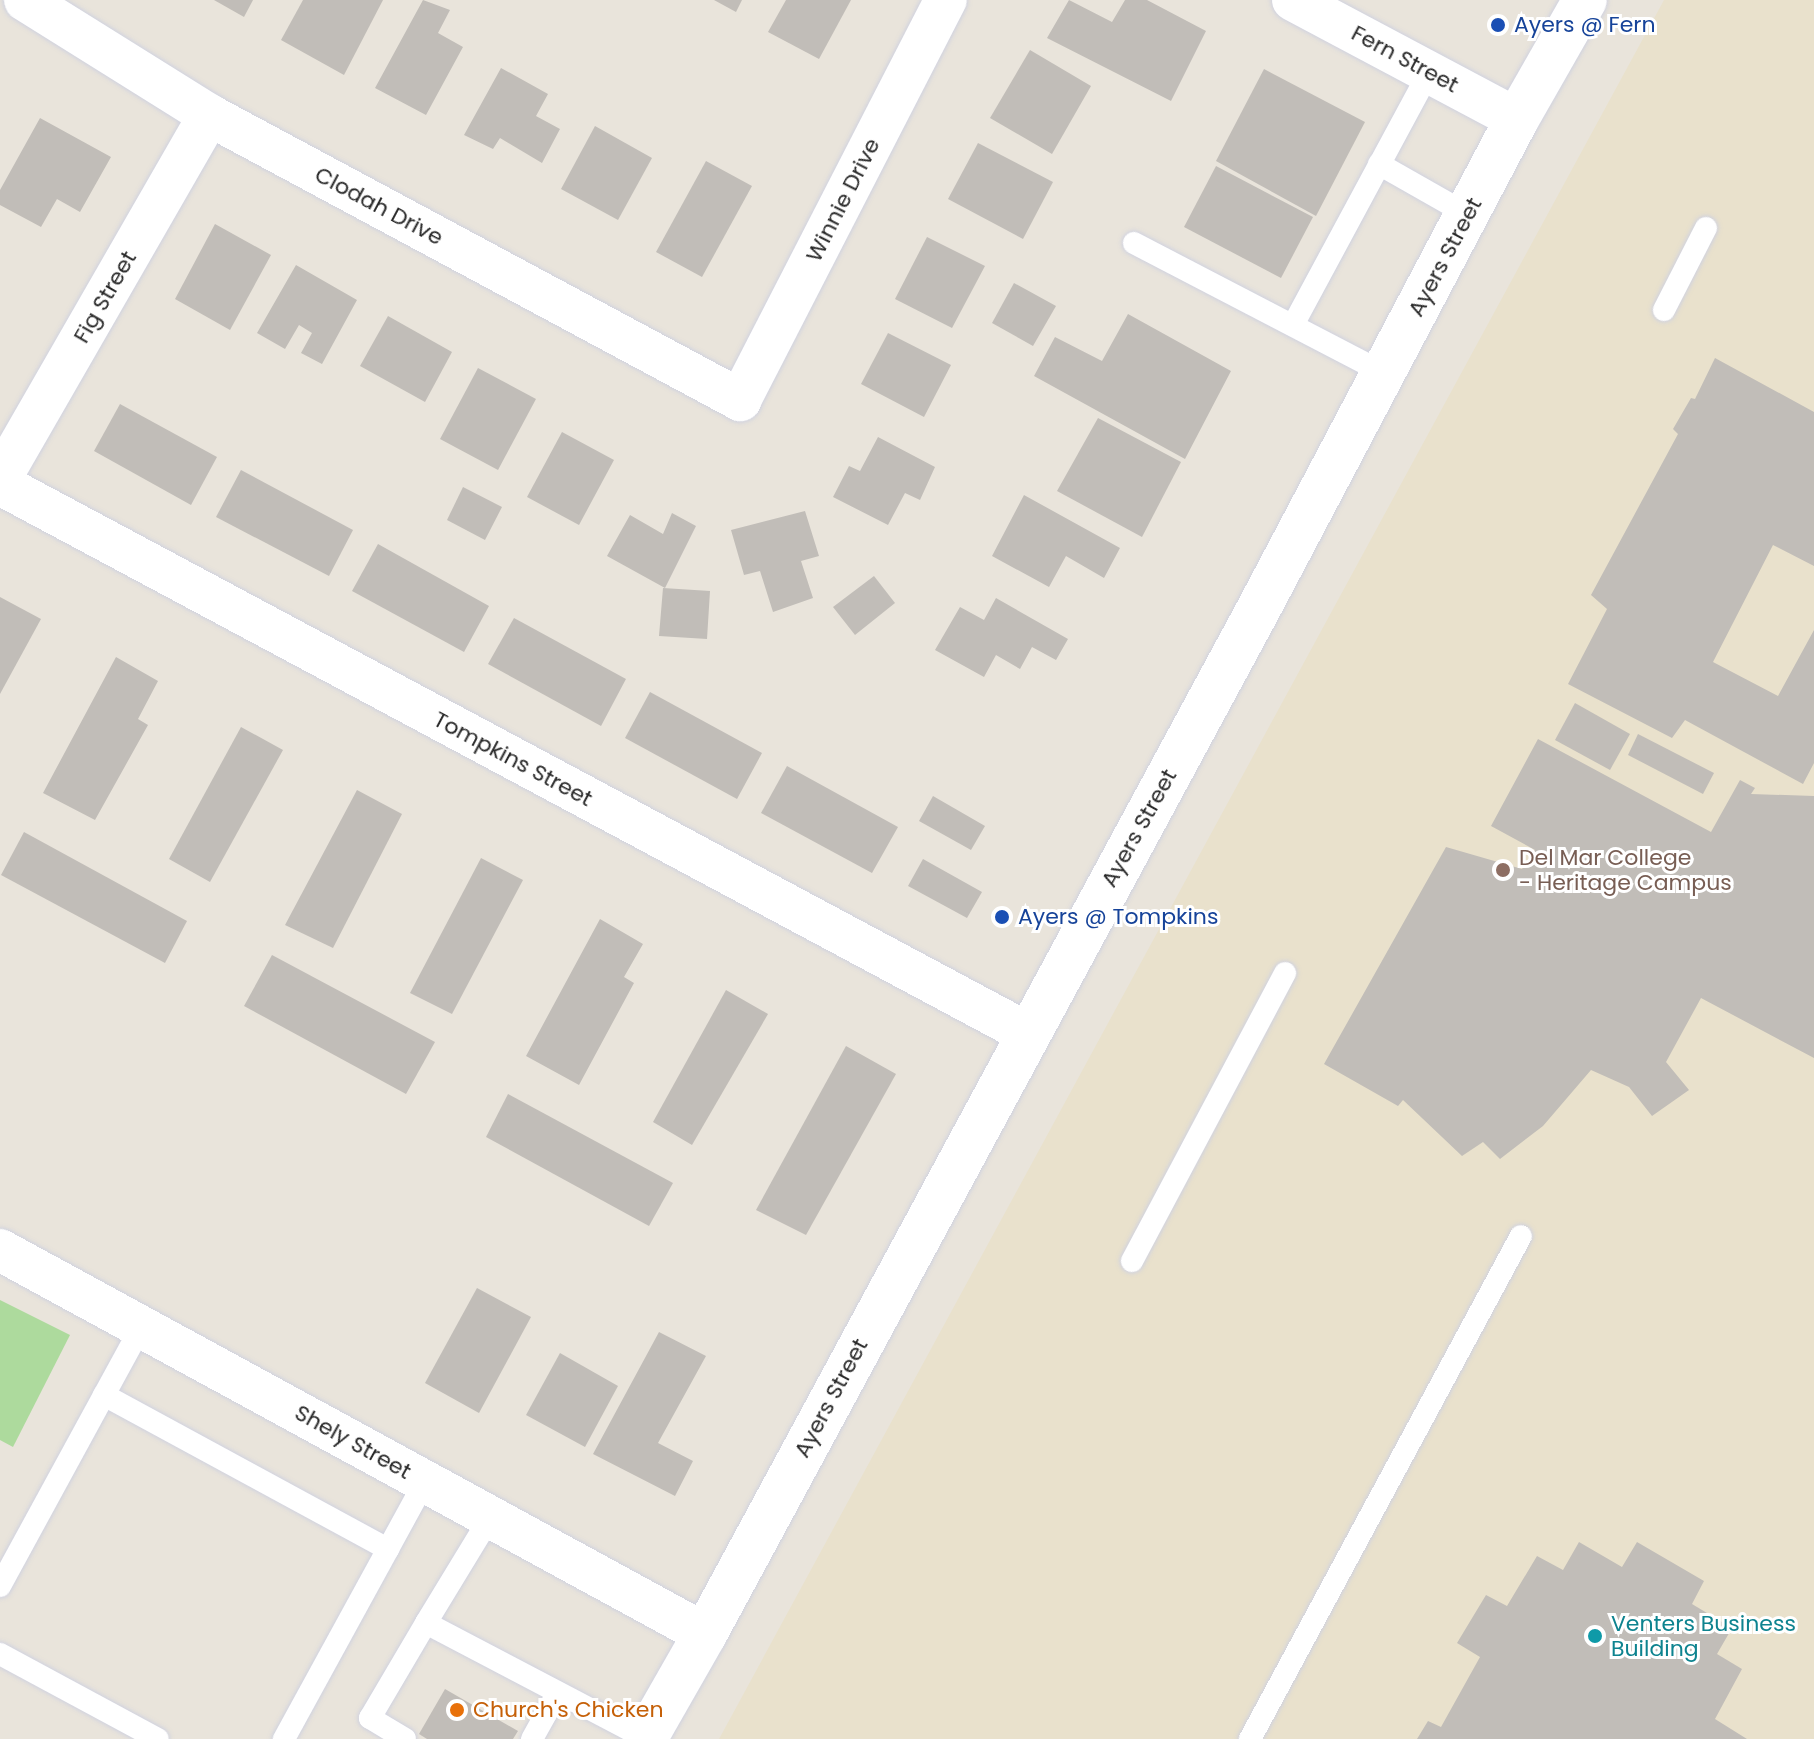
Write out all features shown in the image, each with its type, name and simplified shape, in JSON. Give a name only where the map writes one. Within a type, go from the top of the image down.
[{"type":"main road","name":"Ayers Street","points":[[645,1738],[705,1634],[1384,373],[1517,119],[1585,0]]},
{"type":"street","name":"Clodah Drive","points":[[25,0],[209,115],[740,400]]},
{"type":"street","name":"Winnie Drive","points":[[740,400],[946,0]]},
{"type":"street","name":"Fern Street","points":[[1293,0],[1517,119]]},
{"type":"street","name":"Fig Street","points":[[0,482],[209,115]]},
{"type":"street","name":"Tompkins Street","points":[[0,482],[1027,1033]]},
{"type":"street","name":"Shely Street","points":[[0,1250],[705,1634]]},
{"type":"lane","points":[[1293,325],[1429,72]]},
{"type":"lane","points":[[1379,164],[1467,214]]},
{"type":"lane","points":[[1664,310],[1706,228]]},
{"type":"lane","points":[[1134,243],[1384,373]]},
{"type":"lane","points":[[1132,1261],[1285,973]]},
{"type":"lane","points":[[1250,1739],[1521,1236]]},
{"type":"lane","points":[[0,1586],[141,1327]]},
{"type":"lane","points":[[104,1395],[388,1549]]},
{"type":"lane","points":[[284,1739],[425,1481]]},
{"type":"lane","points":[[405,1739],[370,1718],[491,1516]]},
{"type":"lane","points":[[426,1623],[645,1738]]},
{"type":"lane","points":[[0,1654],[158,1739]]},
{"type":"lane","points":[[532,1739],[557,1694]]},
{"type":"shaded area","name":"Del Mar College - Heritage Campus","points":[[1664,0],[1814,0],[1814,1739],[719,1739]]},
{"type":"green space","points":[[0,1300],[70,1335],[13,1447],[0,1440]]},
{"type":"building","points":[[214,0],[253,0],[244,17]]},
{"type":"building","points":[[303,0],[383,0],[344,75],[281,40]]},
{"type":"building","points":[[423,0],[450,10],[438,33],[463,47],[426,115],[375,88]]},
{"type":"building","points":[[714,0],[742,0],[736,12]]},
{"type":"building","points":[[786,0],[851,0],[819,59],[768,32]]},
{"type":"building","points":[[1069,0],[1112,22],[1125,0],[1147,0],[1206,31],[1171,101],[1047,38]]},
{"type":"building","points":[[1030,50],[1091,86],[1052,154],[990,118]]},
{"type":"building","points":[[501,68],[548,94],[536,116],[560,129],[542,163],[500,138],[493,149],[464,135]]},
{"type":"building","points":[[1264,69],[1365,122],[1316,216],[1216,161]]},
{"type":"building","points":[[40,118],[111,157],[80,212],[57,199],[41,227],[0,205],[0,190]]},
{"type":"building","points":[[595,126],[652,158],[618,220],[561,189]]},
{"type":"building","points":[[978,143],[1053,182],[1023,239],[948,199]]},
{"type":"building","points":[[706,161],[752,186],[702,277],[656,252]]},
{"type":"building","points":[[1216,166],[1313,217],[1281,278],[1184,227]]},
{"type":"building","points":[[215,224],[271,255],[230,330],[175,299]]},
{"type":"building","points":[[927,237],[985,266],[952,328],[895,299]]},
{"type":"building","points":[[296,265],[357,300],[322,364],[301,353],[312,333],[299,325],[285,349],[257,333]]},
{"type":"building","points":[[1014,283],[1056,306],[1033,346],[992,323]]},
{"type":"building","points":[[1128,314],[1231,371],[1185,459],[1034,376],[1055,337],[1102,361]]},
{"type":"building","points":[[388,316],[452,352],[425,402],[360,366]]},
{"type":"building","points":[[888,333],[951,365],[924,417],[861,384]]},
{"type":"building","points":[[1715,358],[1814,412],[1814,566],[1773,545],[1713,662],[1778,696],[1814,630],[1814,763],[1803,784],[1685,720],[1672,738],[1568,684],[1607,609],[1591,595],[1678,434],[1673,429],[1691,398],[1695,399]]},
{"type":"building","points":[[478,368],[536,399],[498,470],[440,439]]},
{"type":"building","points":[[120,404],[217,457],[191,505],[94,451]]},
{"type":"building","points":[[1098,418],[1181,462],[1142,537],[1057,491]]},
{"type":"building","points":[[562,432],[614,460],[579,525],[527,497]]},
{"type":"building","points":[[878,437],[935,467],[920,500],[905,493],[888,525],[833,497],[849,466],[860,471]]},
{"type":"building","points":[[241,470],[353,530],[329,576],[216,517]]},
{"type":"building","points":[[463,487],[502,507],[485,540],[447,520]]},
{"type":"building","points":[[1024,495],[1120,548],[1104,578],[1066,556],[1049,587],[992,556]]},
{"type":"building","points":[[805,511],[819,556],[801,561],[813,598],[773,612],[760,571],[744,575],[731,530]]},
{"type":"building","points":[[672,513],[696,526],[665,588],[607,556],[630,515],[663,534]]},
{"type":"building","points":[[378,544],[489,606],[464,652],[352,591]]},
{"type":"building","points":[[874,576],[895,603],[855,635],[833,607]]},
{"type":"building","points":[[663,588],[710,591],[707,639],[659,636]]},
{"type":"building","points":[[0,597],[41,619],[0,694]]},
{"type":"building","points":[[996,598],[1068,639],[1056,660],[1032,647],[1020,669],[996,655],[984,677],[935,650],[960,607],[984,620]]},
{"type":"building","points":[[514,618],[626,679],[601,726],[488,664]]},
{"type":"building","points":[[116,657],[158,681],[138,719],[148,725],[95,820],[43,793]]},
{"type":"building","points":[[650,692],[762,753],[737,799],[625,738]]},
{"type":"building","points":[[1575,703],[1630,734],[1610,770],[1555,740]]},
{"type":"building","points":[[241,727],[283,750],[210,882],[169,859]]},
{"type":"building","points":[[1638,734],[1714,773],[1703,794],[1628,755]]},
{"type":"building","points":[[1538,739],[1711,832],[1740,780],[1755,788],[1751,794],[1814,796],[1814,1058],[1701,998],[1666,1062],[1689,1090],[1652,1116],[1629,1087],[1591,1070],[1543,1126],[1500,1159],[1483,1142],[1462,1156],[1403,1100],[1398,1106],[1324,1064],[1446,847],[1522,869],[1535,850],[1491,826]]},
{"type":"building","points":[[787,766],[898,827],[872,873],[761,813]]},
{"type":"building","points":[[357,790],[402,814],[333,948],[285,925]]},
{"type":"building","points":[[933,796],[985,826],[971,850],[919,821]]},
{"type":"building","points":[[24,832],[187,921],[165,963],[1,875]]},
{"type":"building","points":[[481,858],[523,880],[452,1014],[410,993]]},
{"type":"building","points":[[923,859],[982,892],[967,918],[908,886]]},
{"type":"building","points":[[600,919],[643,944],[624,977],[634,983],[579,1085],[526,1056]]},
{"type":"building","points":[[272,955],[435,1042],[406,1094],[244,1006]]},
{"type":"building","points":[[726,990],[768,1014],[692,1145],[653,1122]]},
{"type":"building","points":[[846,1046],[896,1074],[806,1235],[756,1210]]},
{"type":"building","points":[[508,1094],[673,1183],[649,1226],[486,1137]]},
{"type":"building","points":[[477,1288],[531,1317],[479,1413],[425,1383]]},
{"type":"building","points":[[659,1332],[706,1356],[658,1443],[693,1461],[675,1496],[593,1454]]},
{"type":"building","points":[[560,1353],[618,1386],[585,1447],[526,1415]]},
{"type":"building","name":"Venters Business Building","points":[[1579,1542],[1622,1567],[1637,1542],[1704,1581],[1692,1604],[1732,1628],[1717,1654],[1742,1669],[1715,1719],[1747,1739],[1417,1739],[1428,1721],[1441,1727],[1480,1657],[1457,1643],[1486,1595],[1507,1606],[1537,1556],[1563,1570]]},
{"type":"building","name":"Church's Chicken","points":[[445,1689],[518,1731],[513,1739],[427,1739],[419,1734]]},
{"type":"place","name":"Ayers @ Fern","points":[[1498,25]]},
{"type":"place","name":"Del Mar College - Heritage Campus","points":[[1503,870]]},
{"type":"place","name":"Ayers @ Tompkins","points":[[1002,917]]},
{"type":"place","name":"Venters Business Building","points":[[1595,1636]]},
{"type":"place","name":"Church's Chicken","points":[[457,1710]]}]
